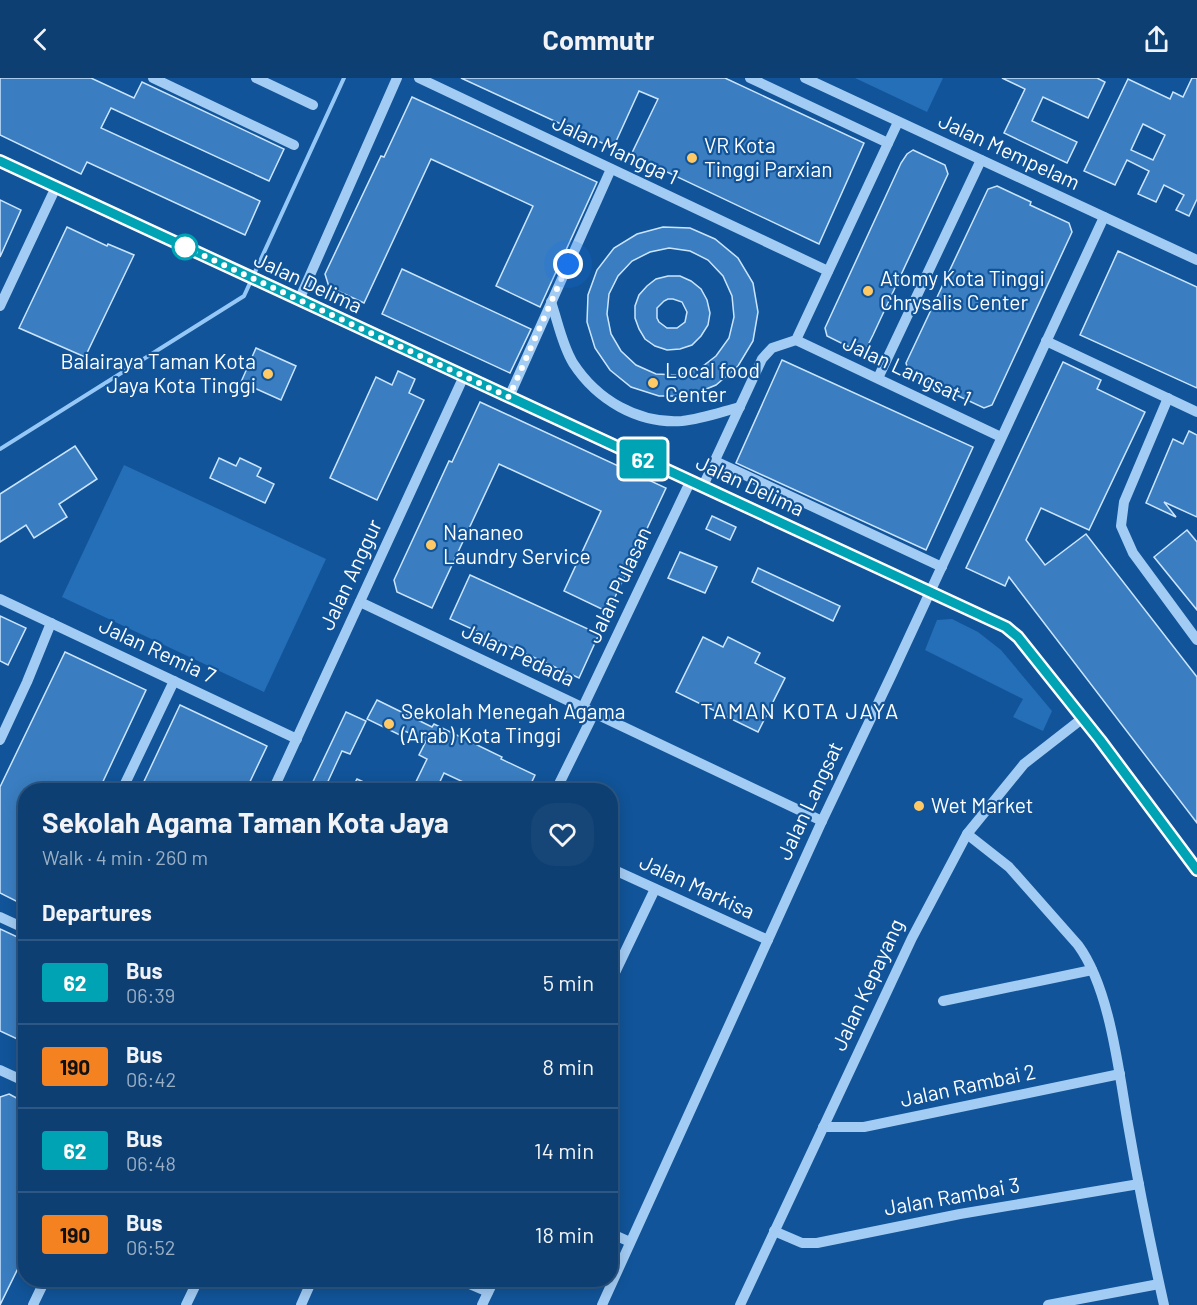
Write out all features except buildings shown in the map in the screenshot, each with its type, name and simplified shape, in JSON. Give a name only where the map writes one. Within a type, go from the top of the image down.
[{"type":"street","points":[[153,78],[294,145]]},
{"type":"street","points":[[256,78],[313,105]]},
{"type":"street","points":[[299,300],[397,78]]},
{"type":"street","name":"Jalan Mangga 1","points":[[419,78],[828,271]]},
{"type":"street","points":[[750,78],[888,143]]},
{"type":"street","name":"Jalan Mempelam","points":[[804,78],[1197,260]]},
{"type":"street","points":[[703,486],[762,359],[772,348],[796,340],[898,122]]},
{"type":"street","points":[[878,378],[981,160]]},
{"type":"street","name":"Jalan Delima","points":[[0,161],[1006,627],[1018,637],[1083,718],[1197,870]]},
{"type":"street","points":[[509,397],[611,169]]},
{"type":"street","points":[[0,306],[56,187]]},
{"type":"street","name":"Jalan Langsat","points":[[618,1269],[822,821],[1104,217]]},
{"type":"street","points":[[551,303],[573,362],[588,383],[604,398],[620,408],[639,416],[681,421],[740,406]]},
{"type":"street","name":"Jalan Langsat 1","points":[[796,340],[1001,437]]},
{"type":"street","points":[[1046,341],[1197,412]]},
{"type":"street","name":"Jalan Anggur","points":[[276,783],[464,376]]},
{"type":"street","points":[[1168,398],[1124,502],[1121,526],[1133,553],[1197,640]]},
{"type":"street","name":"Jalan Delima","points":[[715,461],[942,567]]},
{"type":"street","name":"Jalan Pulasan","points":[[583,707],[690,480]]},
{"type":"street","name":"Jalan Remia 7","points":[[0,600],[297,739]]},
{"type":"street","name":"Jalan Pedada","points":[[360,602],[822,821]]},
{"type":"street","points":[[0,738],[27,682],[51,623]]},
{"type":"street","points":[[125,783],[174,681]]},
{"type":"street","points":[[559,783],[594,713]]},
{"type":"street","name":"Jalan Kepayang","points":[[740,1305],[912,938],[967,834],[1024,764],[1083,718]]},
{"type":"street","points":[[967,834],[996,856],[1018,877],[1078,945],[1092,970],[1109,1022],[1164,1305]]},
{"type":"street","name":"Jalan Markisa","points":[[618,872],[768,940]]},
{"type":"street","points":[[618,965],[655,889]]},
{"type":"street","points":[[0,917],[18,925]]},
{"type":"street","points":[[943,1001],[1092,970]]},
{"type":"street","points":[[0,1070],[18,1078]]},
{"type":"street","name":"Jalan Rambai 2","points":[[823,1127],[864,1128],[1120,1074]]},
{"type":"street","name":"Jalan Rambai 3","points":[[774,1231],[802,1243],[817,1243],[960,1214],[1139,1184]]},
{"type":"street","points":[[618,1237],[630,1242]]},
{"type":"street","points":[[1048,1305],[1159,1284]]},
{"type":"street","points":[[33,1305],[42,1287]]},
{"type":"street","points":[[186,1305],[195,1287]]},
{"type":"street","points":[[301,1305],[309,1287]]},
{"type":"street","points":[[476,1287],[488,1292]]},
{"type":"street","points":[[482,1305],[490,1287]]},
{"type":"street","name":"Jalan Langsat","points":[[602,1305],[610,1287]]},
{"type":"shaded area","points":[[855,78],[943,78],[927,112]]},
{"type":"shaded area","points":[[124,465],[326,559],[264,692],[62,597]]},
{"type":"shaded area","points":[[952,619],[978,632],[1001,650],[1052,711],[1043,731],[1013,717],[1023,699],[925,650],[937,620]]},
{"type":"waterway","points":[[0,449],[244,296],[344,78]]},
{"type":"bus line","name":"62","points":[[0,161],[1006,627],[1018,637],[1083,718],[1197,870]]},
{"type":"place","name":"VR Kota Tinggi Parxian","points":[[692,158]]},
{"type":"place","name":"Atomy Kota Tinggi Chrysalis Center","points":[[868,291]]},
{"type":"place","name":"Balairaya Taman Kota Jaya Kota Tinggi","points":[[268,374]]},
{"type":"place","name":"Local food Center","points":[[653,383]]},
{"type":"place","name":"Nananeo Laundry Service","points":[[431,545]]},
{"type":"place","name":"Sekolah Menegah Agama (Arab) Kota Tinggi","points":[[389,724]]},
{"type":"place","name":"Wet Market","points":[[919,806]]},
{"type":"district","name":"TAMAN KOTA JAYA","points":[[800,711]]},
{"type":"route","points":[[185,247],[509,397],[568,264]]}]
